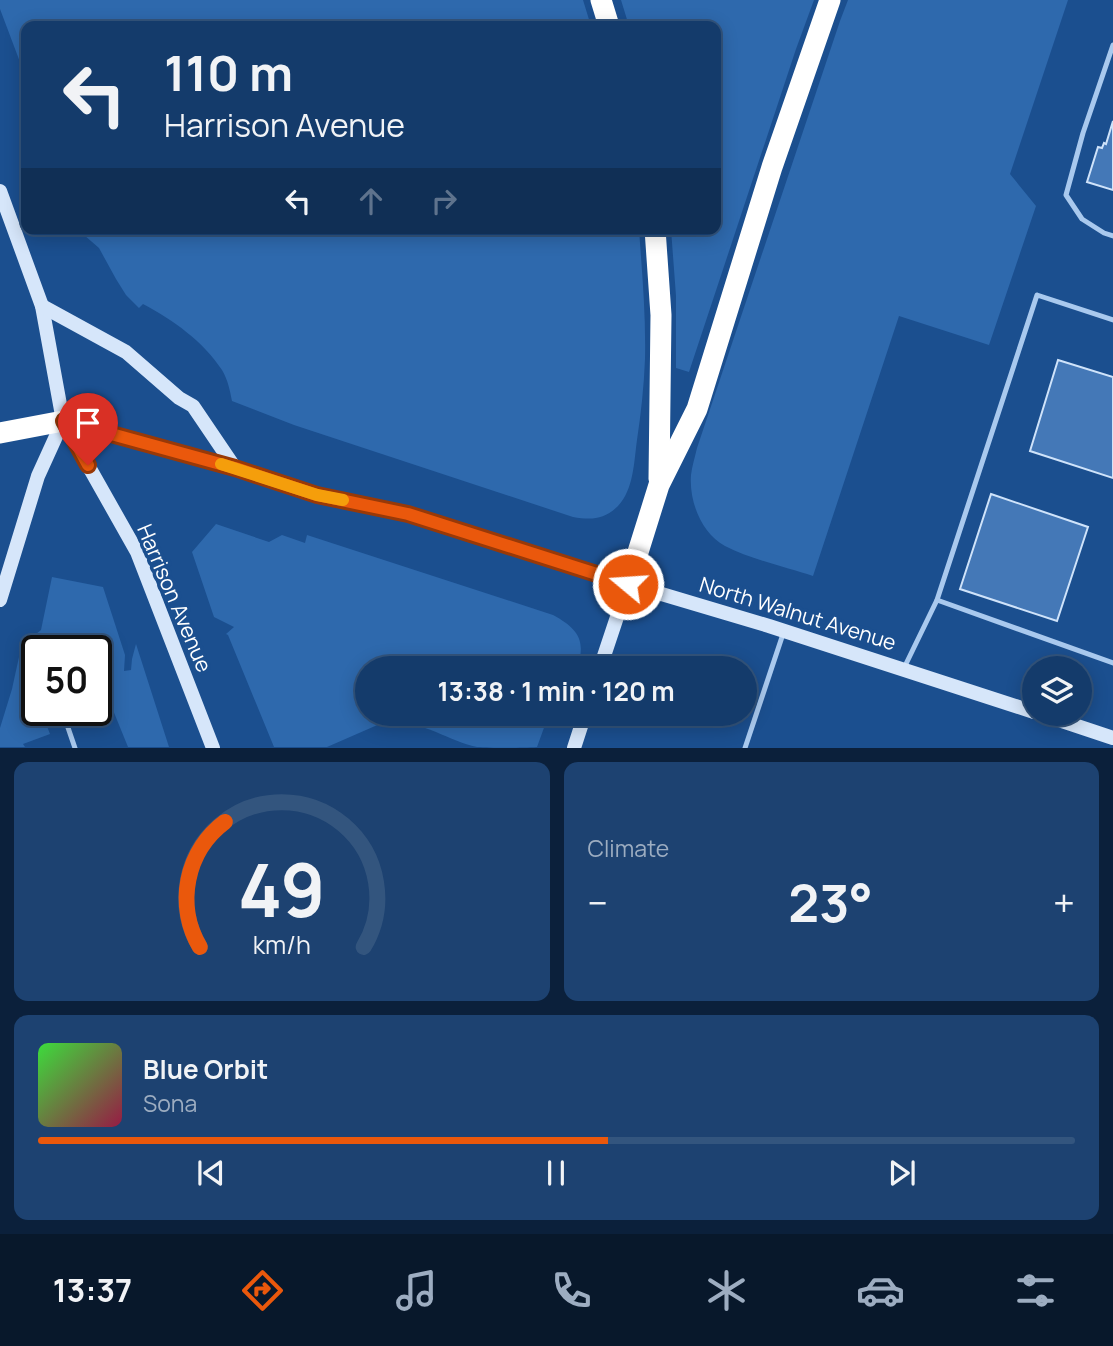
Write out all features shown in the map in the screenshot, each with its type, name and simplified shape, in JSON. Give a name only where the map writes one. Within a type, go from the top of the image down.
[{"type":"highway","points":[[601,0],[607,21]]},
{"type":"highway","points":[[628,584],[659,485],[697,409],[772,167],[830,0]]},
{"type":"highway","points":[[655,235],[661,315],[659,485]]},
{"type":"highway","points":[[0,433],[64,421]]},
{"type":"main road","name":"Harrison Avenue","points":[[0,191],[43,306],[64,421],[137,552],[213,747]]},
{"type":"main road","points":[[43,306],[126,352],[179,398],[193,406],[235,468]]},
{"type":"main road","points":[[0,600],[38,476],[64,421]]},
{"type":"main road","name":"North Walnut Avenue","points":[[64,421],[235,468],[317,495],[408,514],[784,630],[1022,708]]},
{"type":"main road","points":[[604,656],[628,584]]},
{"type":"main road","points":[[574,747],[581,726]]},
{"type":"main road","points":[[1077,726],[1113,738]]},
{"type":"lane","points":[[1113,45],[1083,133],[1066,195],[1082,219],[1113,236]]},
{"type":"lane","points":[[904,668],[936,600],[1037,295],[1113,320]]},
{"type":"lane","points":[[936,600],[1113,663]]},
{"type":"lane","points":[[745,747],[784,630]]},
{"type":"lane","points":[[68,726],[75,747]]},
{"type":"shaded area","points":[[0,0],[583,0],[589,21],[21,21],[21,65],[0,9]]},
{"type":"shaded area","points":[[621,0],[814,0],[689,372],[676,368],[676,296],[671,235],[721,235],[721,21],[627,21]]},
{"type":"shaded area","points":[[848,0],[1068,0],[1010,174],[1036,206],[989,345],[899,316],[813,576],[746,555],[717,540],[709,533],[698,515],[692,495],[691,475],[697,448]]},
{"type":"shaded area","points":[[84,235],[639,235],[645,359],[634,466],[627,491],[618,506],[608,514],[591,519],[573,517],[294,425],[232,401],[224,374],[214,359],[187,332],[165,317],[143,304],[139,308],[126,295],[99,248]]},
{"type":"shaded area","points":[[216,524],[269,542],[282,535],[305,543],[307,535],[553,615],[578,636],[580,656],[355,656],[355,726],[375,726],[327,747],[274,747],[226,634],[234,627],[214,617],[192,552]]},
{"type":"shaded area","points":[[52,577],[103,587],[125,655],[124,671],[131,670],[136,644],[169,747],[128,747],[112,708],[112,635],[35,635],[41,630]]},
{"type":"shaded area","points":[[19,657],[21,726],[47,726],[50,734],[23,744],[25,747],[0,747],[0,728]]},
{"type":"shaded area","points":[[419,726],[545,726],[537,747],[477,747]]},
{"type":"building","points":[[1113,121],[1113,190],[1087,182],[1098,147],[1102,148],[1104,143],[1106,144]]},
{"type":"building","points":[[1058,360],[1113,377],[1113,478],[1030,451]]},
{"type":"building","points":[[991,494],[1088,527],[1057,621],[960,589]]},
{"type":"slow traffic","points":[[221,464],[317,495],[343,500]]},
{"type":"route","points":[[88,465],[64,421],[235,468],[317,495],[408,514],[628,584]]}]
